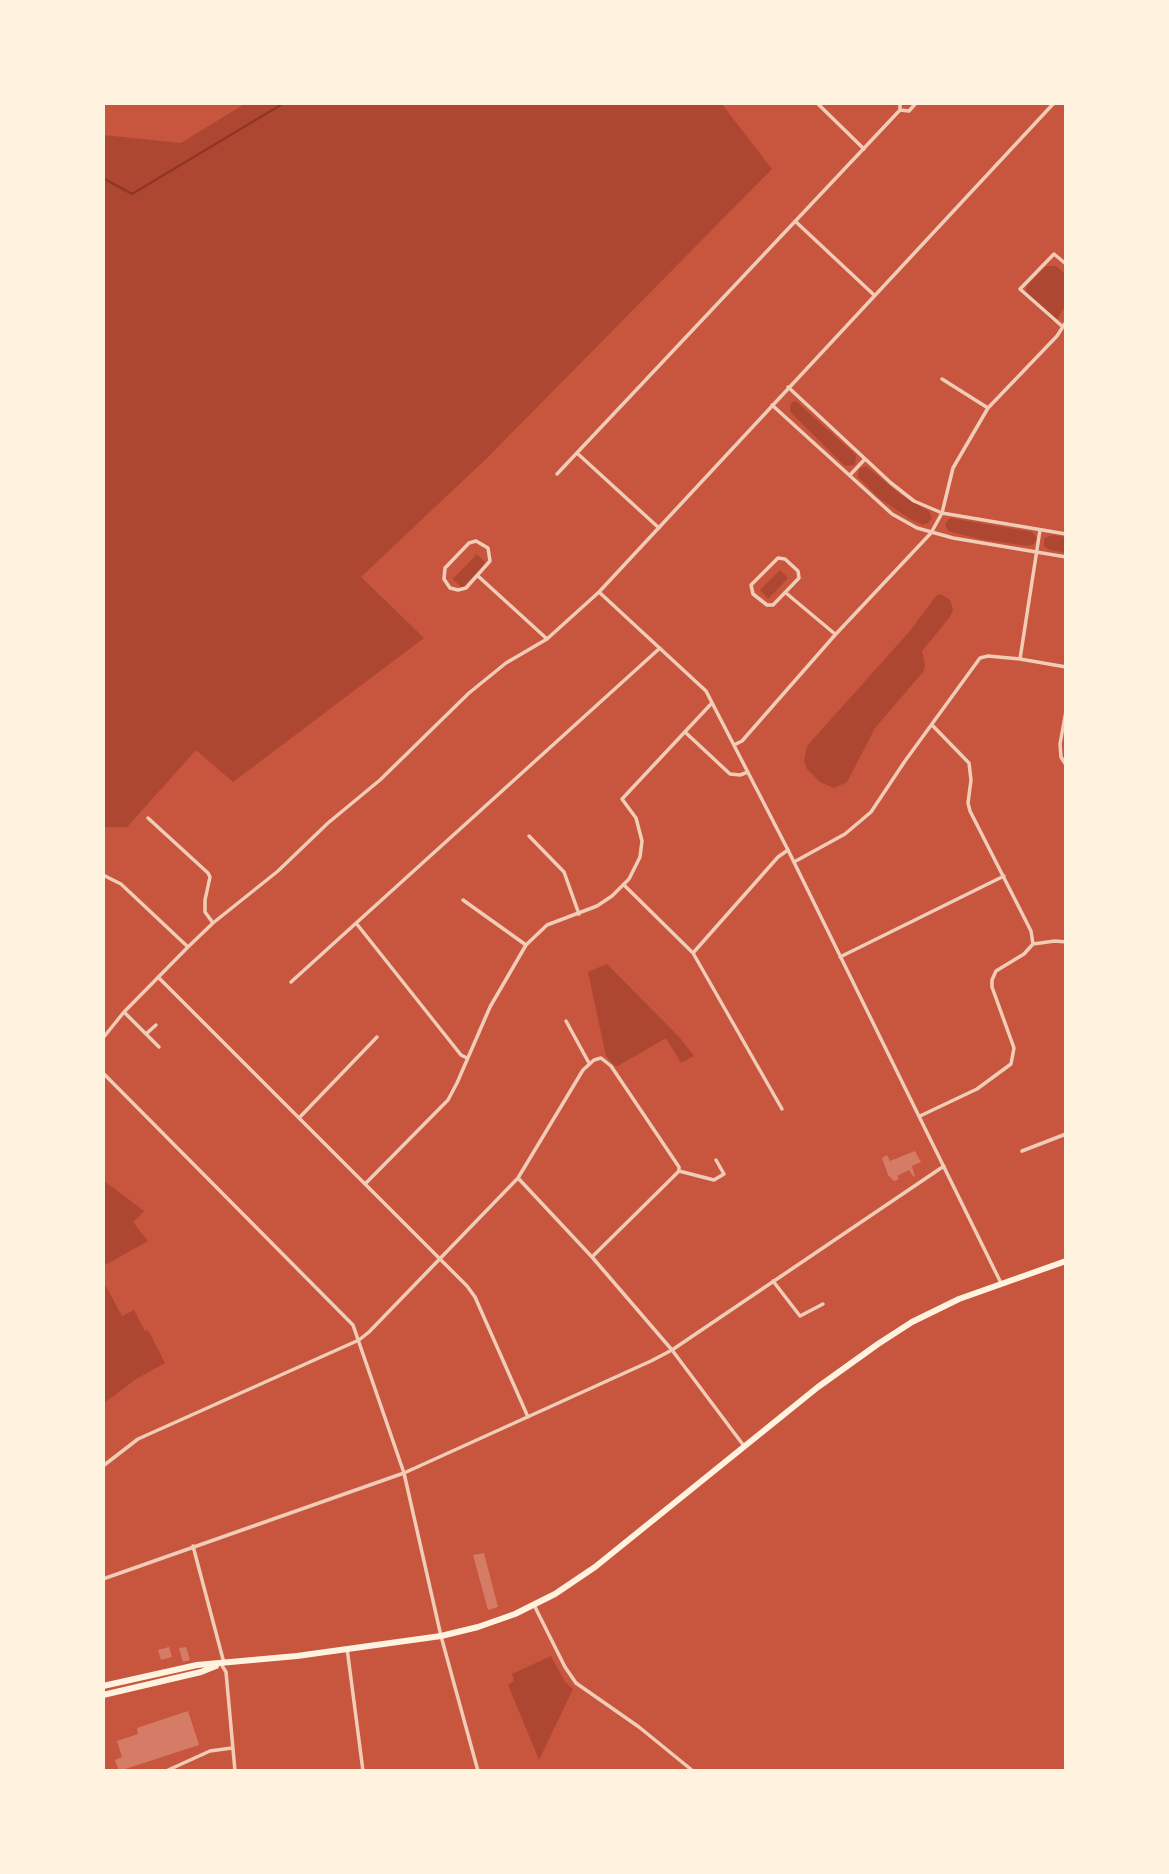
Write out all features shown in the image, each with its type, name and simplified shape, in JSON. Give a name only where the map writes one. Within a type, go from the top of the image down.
[{"type":"main road","points":[[103,1686],[197,1665],[297,1656],[441,1636],[509,1617],[555,1594],[594,1567],[818,1387],[878,1343],[941,1307],[1066,1261]]},
{"type":"main road","points":[[103,1695],[201,1672],[222,1663]]},
{"type":"main road","points":[[124,1681],[129,1684],[155,1679],[159,1682]]},
{"type":"street","points":[[817,103],[864,149]]},
{"type":"street","points":[[557,474],[864,149],[900,110],[900,103]]},
{"type":"street","points":[[900,110],[909,111],[916,103]]},
{"type":"street","points":[[103,1038],[124,1012],[188,947],[380,780],[469,693],[506,663],[547,639],[598,592],[1054,103]]},
{"type":"street","points":[[795,221],[873,295]]},
{"type":"street","points":[[1063,327],[1020,289],[1054,254],[1066,264]]},
{"type":"street","points":[[734,745],[742,741],[835,635],[931,533],[942,513],[953,468],[988,408],[1057,336],[1066,322]]},
{"type":"street","points":[[942,379],[988,408]]},
{"type":"street","points":[[788,387],[902,493],[942,513],[1066,534]]},
{"type":"street","points":[[772,405],[892,514],[931,533],[981,544],[1066,556]]},
{"type":"street","points":[[577,453],[659,528]]},
{"type":"street","points":[[850,475],[866,459]]},
{"type":"street","points":[[1020,659],[1040,530]]},
{"type":"street","points":[[476,541],[485,545],[491,554],[490,561],[478,576],[466,588],[458,590],[447,585],[444,575],[445,568],[469,543],[476,541]]},
{"type":"street","points":[[778,558],[785,559],[799,573],[798,580],[786,593],[769,606],[751,591],[752,582],[778,558]]},
{"type":"street","points":[[478,576],[547,639]]},
{"type":"street","points":[[598,592],[706,691],[794,862],[1001,1283]]},
{"type":"street","points":[[786,593],[835,635]]},
{"type":"street","points":[[291,982],[660,648]]},
{"type":"street","points":[[794,862],[845,834],[861,822],[976,660],[988,656],[1066,667]]},
{"type":"street","points":[[365,1184],[448,1100],[489,1007],[526,945],[547,925],[597,906],[624,885],[637,865],[642,841],[636,818],[622,799],[712,703]]},
{"type":"street","points":[[1066,711],[1060,744],[1061,757],[1066,765]]},
{"type":"street","points":[[932,725],[969,763],[970,811],[1033,935],[1033,944]]},
{"type":"street","points":[[685,732],[730,774],[748,772]]},
{"type":"street","points":[[148,818],[208,873],[210,877],[205,912],[214,923]]},
{"type":"street","points":[[529,836],[564,872],[579,914]]},
{"type":"street","points":[[693,953],[778,857],[788,850]]},
{"type":"street","points":[[103,875],[121,884],[188,947]]},
{"type":"street","points":[[840,957],[1004,876]]},
{"type":"street","points":[[624,885],[693,953],[782,1109]]},
{"type":"street","points":[[463,900],[526,945]]},
{"type":"street","points":[[356,923],[461,1055],[467,1058]]},
{"type":"street","points":[[920,1117],[977,1089],[1011,1064],[1014,1048],[992,987],[996,971],[1024,954],[1033,944],[1055,941],[1066,943]]},
{"type":"street","points":[[158,977],[475,1297],[528,1417]]},
{"type":"street","points":[[124,1012],[159,1047]]},
{"type":"street","points":[[566,1021],[589,1063]]},
{"type":"street","points":[[146,1034],[156,1025]]},
{"type":"street","points":[[299,1118],[377,1037]]},
{"type":"street","points":[[103,1466],[138,1439],[359,1340],[369,1332],[517,1178],[589,1063],[601,1058],[611,1066],[679,1167],[679,1171]]},
{"type":"street","points":[[103,1073],[352,1325],[404,1473],[441,1636],[478,1771]]},
{"type":"street","points":[[1022,1151],[1066,1134]]},
{"type":"street","points":[[679,1171],[714,1180],[724,1174],[716,1160]]},
{"type":"street","points":[[103,1579],[404,1473],[672,1350],[944,1166]]},
{"type":"street","points":[[592,1257],[679,1171]]},
{"type":"street","points":[[517,1178],[592,1257],[672,1350],[745,1447]]},
{"type":"street","points":[[773,1281],[800,1316],[823,1304]]},
{"type":"street","points":[[193,1546],[226,1672],[235,1771]]},
{"type":"street","points":[[534,1605],[576,1683],[639,1727],[694,1771]]},
{"type":"street","points":[[346,1648],[363,1771]]},
{"type":"street","points":[[166,1771],[210,1751],[232,1748]]},
{"type":"shaded area","points":[[246,103],[721,103],[772,169],[486,459],[361,577],[424,638],[233,782],[196,750],[127,827],[103,827],[103,135],[181,143]]},
{"type":"shaded area","points":[[1046,266],[1056,266],[1066,275],[1066,305],[1056,321],[1052,321],[1025,293],[1027,286]]},
{"type":"shaded area","points":[[796,401],[856,455],[855,465],[845,466],[790,412],[791,403]]},
{"type":"shaded area","points":[[866,466],[901,495],[929,511],[932,518],[928,523],[923,525],[910,519],[879,498],[858,477],[859,469]]},
{"type":"shaded area","points":[[950,518],[1032,532],[1037,539],[1034,544],[1028,546],[979,539],[948,531],[945,524]]},
{"type":"shaded area","points":[[1052,535],[1066,537],[1066,553],[1044,546],[1044,539]]},
{"type":"shaded area","points":[[477,554],[486,563],[462,588],[453,579]]},
{"type":"shaded area","points":[[780,570],[788,578],[768,599],[760,590]]},
{"type":"shaded area","points":[[941,594],[950,600],[953,610],[922,651],[925,665],[923,672],[875,728],[847,782],[834,788],[820,782],[807,769],[804,761],[807,746],[909,632],[936,596]]},
{"type":"shaded area","points":[[607,964],[680,1038],[694,1056],[681,1063],[666,1038],[616,1067],[606,1056],[588,972]]},
{"type":"shaded area","points":[[103,1180],[144,1211],[133,1222],[148,1241],[103,1266]]},
{"type":"shaded area","points":[[103,1281],[122,1316],[134,1310],[165,1363],[136,1379],[103,1404]]},
{"type":"shaded area","points":[[551,1656],[565,1682],[573,1689],[539,1760],[508,1685],[514,1681],[512,1674]]},
{"type":"building","points":[[915,1151],[921,1162],[912,1166],[915,1177],[909,1170],[897,1176],[899,1179],[894,1181],[888,1175],[882,1158],[887,1155],[890,1161]]},
{"type":"building","points":[[484,1553],[498,1607],[488,1610],[473,1555]]},
{"type":"building","points":[[169,1647],[172,1657],[161,1660],[158,1650]]},
{"type":"building","points":[[186,1647],[190,1660],[183,1662],[179,1648]]},
{"type":"building","points":[[188,1711],[199,1745],[119,1771],[115,1760],[122,1757],[117,1741],[138,1734],[137,1728]]},
{"type":"waterway","points":[[103,178],[132,194],[284,103]]}]
